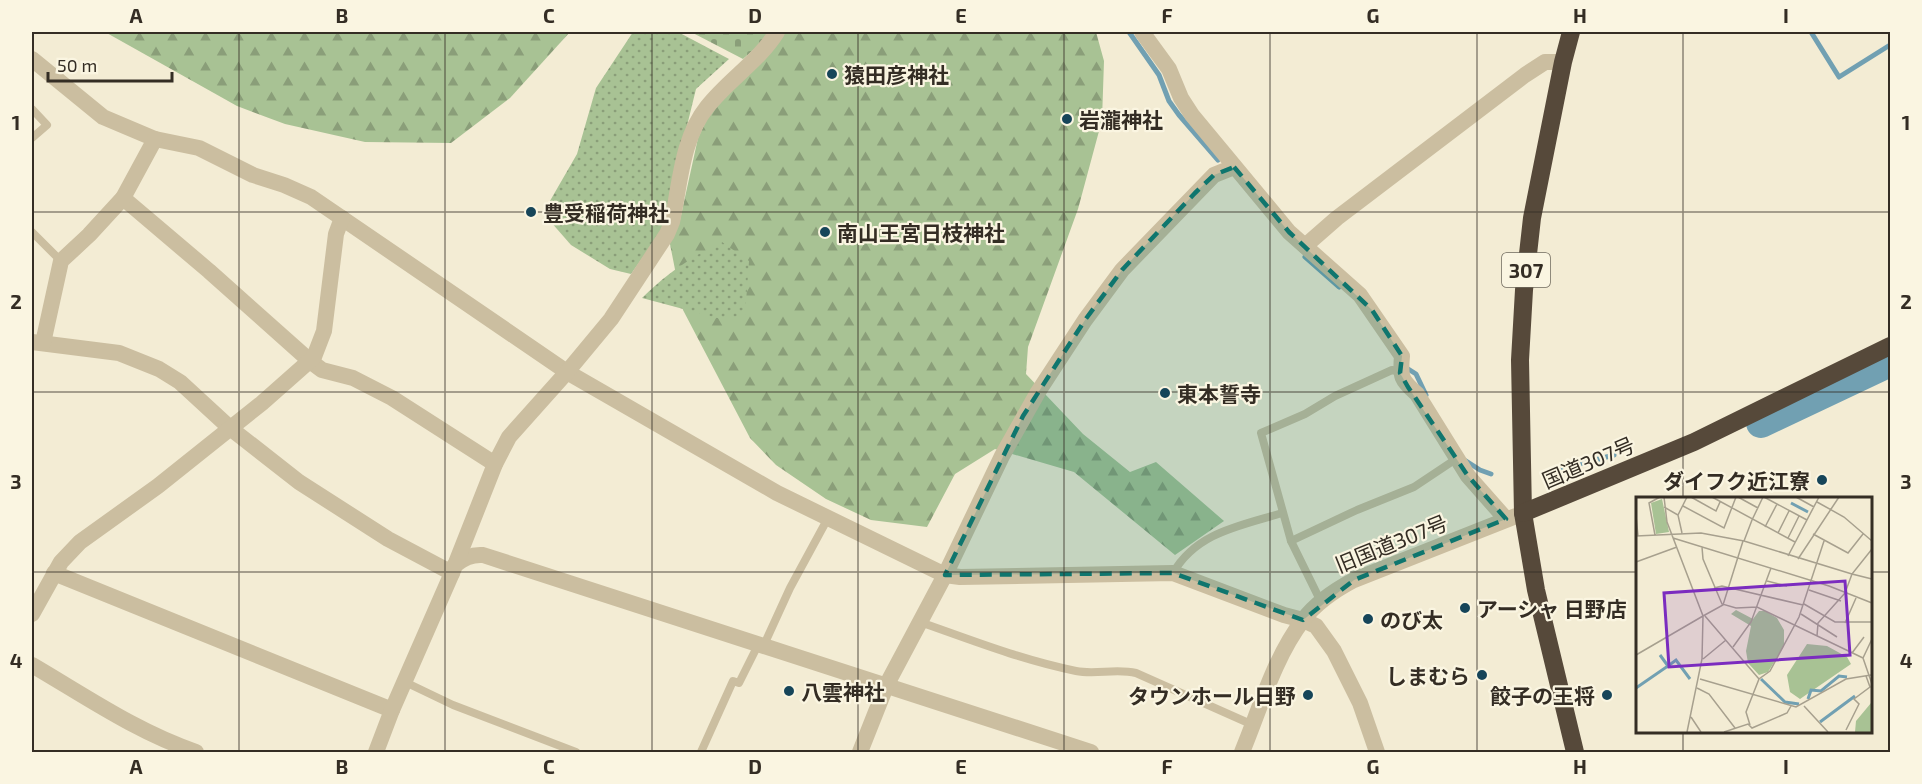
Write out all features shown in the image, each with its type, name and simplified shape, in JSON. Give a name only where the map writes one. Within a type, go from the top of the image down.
[{"type":"highway","name":"307","points":[[1571,32],[1532,218],[1524,290],[1520,360],[1515,516],[1536,590],[1575,753]]},
{"type":"highway","name":"国道307号","points":[[1515,516],[1694,442],[1890,346]]},
{"type":"street","points":[[376,753],[495,464],[509,437],[611,319],[667,234],[672,222],[687,146],[697,122],[717,95],[770,42],[777,32]]},
{"type":"street","points":[[1142,32],[1168,69],[1181,98],[1192,115],[1234,167],[1289,232],[1360,295],[1402,356],[1401,367],[1408,387],[1417,394],[1468,476],[1515,516]]},
{"type":"street","points":[[1305,246],[1337,218],[1525,75],[1545,62],[1563,62]]},
{"type":"street","points":[[33,63],[103,117],[155,139],[199,148],[253,175],[311,197],[567,372],[777,493],[945,575],[960,577],[1173,573],[1316,626],[1334,651],[1360,702],[1377,753]]},
{"type":"street","points":[[155,139],[123,198],[61,261],[37,342],[119,353],[159,369],[180,382],[230,428],[298,482],[388,539],[453,570]]},
{"type":"street","points":[[860,753],[887,684],[945,575],[1023,416],[1085,320],[1122,270],[1214,175],[1234,167]]},
{"type":"street","points":[[123,198],[310,361],[322,369],[353,378],[392,398],[495,464]]},
{"type":"street","points":[[32,614],[61,562],[80,542],[158,486],[310,361],[324,332],[336,234],[342,218]]},
{"type":"street","name":"旧国道307号","points":[[1242,753],[1281,657],[1303,620],[1321,602],[1354,580],[1515,516]]},
{"type":"street","points":[[453,570],[464,559],[474,555],[483,555],[760,646],[887,684],[1090,753]]},
{"type":"street","points":[[54,573],[392,710]]},
{"type":"street","points":[[32,665],[137,727],[196,753]]},
{"type":"lane","points":[[32,109],[47,125],[32,138]]},
{"type":"lane","points":[[32,232],[61,261]]},
{"type":"lane","points":[[1321,602],[1291,541],[1261,433],[1305,414],[1335,396],[1401,367]]},
{"type":"lane","points":[[1291,541],[1414,487],[1456,459]]},
{"type":"lane","points":[[1173,573],[1186,557],[1211,536],[1282,513]]},
{"type":"lane","points":[[700,753],[733,681],[739,684],[828,518]]},
{"type":"lane","points":[[920,622],[1008,653],[1076,671],[1097,674],[1124,670],[1136,673],[1253,725]]},
{"type":"lane","points":[[405,682],[453,705],[576,753]]},
{"type":"highlighted area","points":[[1234,167],[1289,232],[1372,310],[1402,356],[1400,373],[1408,387],[1468,476],[1506,519],[1354,580],[1303,620],[1173,573],[945,575],[1023,416],[1085,320],[1122,270],[1195,193],[1214,175]]},
{"type":"green space","points":[[105,32],[570,32],[510,98],[451,143],[365,142],[285,124],[237,106]]},
{"type":"green space","points":[[633,32],[678,32],[729,59],[696,89],[661,232],[631,274],[610,269],[571,245],[543,213],[577,154],[596,88]]},
{"type":"green space","points":[[691,32],[770,32],[766,39],[743,59]]},
{"type":"green space","points":[[784,32],[1096,32],[1104,61],[1102,120],[1078,209],[1028,347],[1026,374],[1083,434],[1130,472],[1156,462],[1224,521],[1175,555],[1074,472],[995,449],[955,474],[927,527],[871,520],[826,499],[776,465],[750,438],[683,310],[669,239],[680,220],[698,138],[712,108]]},
{"type":"green space","points":[[722,242],[749,261],[745,316],[717,318],[642,298],[679,267]]},
{"type":"waterway","points":[[1129,32],[1159,75],[1169,101],[1218,160]]},
{"type":"waterway","points":[[1811,32],[1839,77],[1890,45]]},
{"type":"waterway","points":[[1305,257],[1339,287]]},
{"type":"waterway","points":[[1761,423],[1890,362]]},
{"type":"waterway","points":[[1405,367],[1416,374],[1426,395]]},
{"type":"waterway","points":[[1561,469],[1614,455]]},
{"type":"waterway","points":[[1466,461],[1491,474]]},
{"type":"place","name":"猿田彦神社","points":[[832,74]]},
{"type":"place","name":"岩瀧神社","points":[[1067,119]]},
{"type":"place","name":"豊受稲荷神社","points":[[531,212]]},
{"type":"place","name":"南山王宮日枝神社","points":[[825,232]]},
{"type":"place","name":"東本誓寺","points":[[1165,393]]},
{"type":"place","name":"ダイフク近江寮","points":[[1822,480]]},
{"type":"place","name":"アーシャ 日野店","points":[[1465,608]]},
{"type":"place","name":"のび太","points":[[1368,619]]},
{"type":"place","name":"しまむら","points":[[1482,675]]},
{"type":"place","name":"八雲神社","points":[[789,691]]},
{"type":"place","name":"タウンホール日野","points":[[1308,695]]},
{"type":"place","name":"餃子の王将","points":[[1607,695]]}]
